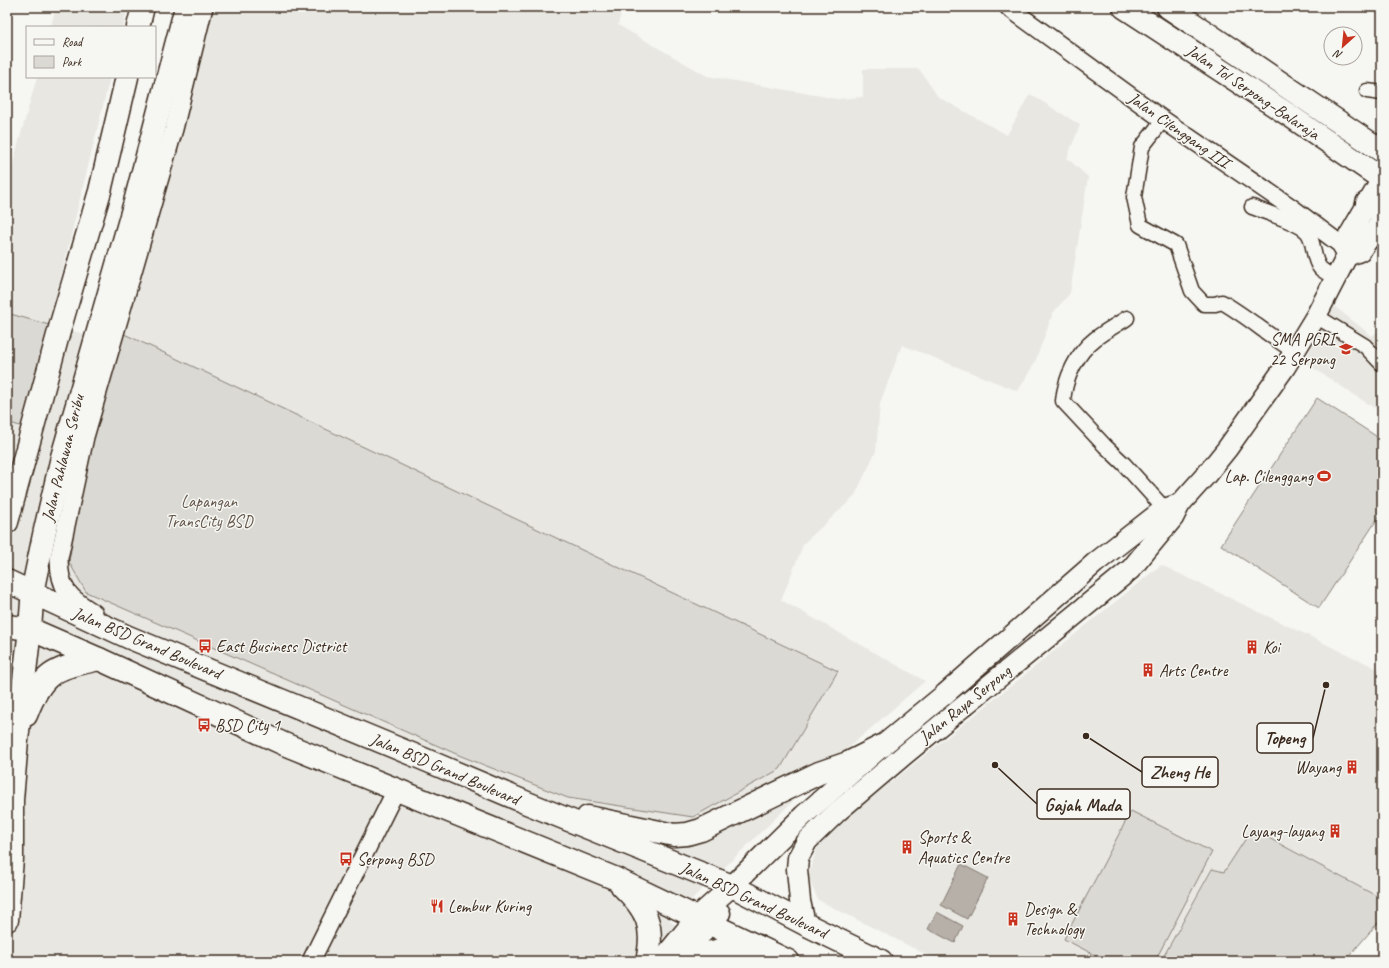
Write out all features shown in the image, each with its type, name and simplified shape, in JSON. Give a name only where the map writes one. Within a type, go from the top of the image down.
[{"type":"main road","points":[[138,26],[143,7]]},
{"type":"main road","name":"Jalan Pahlawan Seribu","points":[[7,920],[12,859],[12,800],[17,740],[30,629],[32,592],[62,457],[135,202],[186,7]]},
{"type":"main road","name":"Jalan Tol Serpong–Balaraja","points":[[1124,7],[1289,115],[1377,194]]},
{"type":"main road","name":"Jalan Tol Serpong–Balaraja","points":[[1168,7],[1382,151]]},
{"type":"main road","points":[[8,518],[61,324],[100,191],[127,78]]},
{"type":"main road","name":"Jalan Raya Serpong","points":[[805,924],[800,901],[797,869],[798,858],[802,848],[812,834],[904,755],[1131,569],[1172,510],[1206,475],[1227,449],[1285,367],[1316,316],[1347,256],[1346,241],[1377,194]]},
{"type":"main road","points":[[1347,256],[1360,251],[1379,230]]},
{"type":"main road","name":"Jalan Raya Serpong","points":[[702,921],[738,889],[804,815],[882,746],[940,698],[1089,568],[1116,547],[1172,510]]},
{"type":"main road","points":[[1116,547],[1131,569]]},
{"type":"main road","name":"Jalan BSD Grand Boulevard","points":[[7,581],[133,639],[738,889],[881,961]]},
{"type":"main road","name":"Jalan BSD Grand Boulevard","points":[[7,626],[30,629],[266,736],[614,878],[788,961]]},
{"type":"main road","points":[[17,740],[33,697],[43,682],[50,675],[66,666],[105,662],[110,653],[112,644],[118,639],[133,639]]},
{"type":"main road","points":[[527,803],[669,834],[686,834],[701,830],[819,773],[848,763],[882,746]]},
{"type":"main road","points":[[614,878],[636,899],[647,918],[650,937],[647,961]]},
{"type":"main road","points":[[661,961],[702,921]]},
{"type":"main road","points":[[682,961],[702,921]]},
{"type":"main road","points":[[693,961],[706,954],[719,950],[762,949]]},
{"type":"street","points":[[133,639],[76,602],[68,594],[61,579],[59,558],[85,437],[174,129],[204,7]]},
{"type":"street","name":"Jalan Cilenggang III","points":[[1008,7],[1163,120],[1292,208],[1340,244],[1347,256]]},
{"type":"street","points":[[1018,7],[1031,23]]},
{"type":"street","points":[[1367,91],[1382,93]]},
{"type":"street","points":[[1163,120],[1142,147],[1134,197],[1140,225],[1153,234],[1176,245],[1192,291],[1204,304],[1215,304],[1222,302],[1239,312],[1279,342],[1294,351]]},
{"type":"street","points":[[1252,207],[1292,222],[1303,228],[1308,233],[1312,242],[1317,262],[1321,268],[1335,278]]},
{"type":"street","points":[[1316,316],[1365,346],[1382,364]]},
{"type":"street","points":[[1127,318],[1095,339],[1084,350],[1067,380],[1063,401],[1105,446],[1172,510]]},
{"type":"street","points":[[311,961],[396,790]]},
{"type":"shaded area","points":[[56,7],[128,7],[123,26],[51,26]]},
{"type":"shaded area","points":[[205,7],[622,7],[618,25],[707,76],[837,99],[863,97],[863,69],[919,69],[938,97],[1007,135],[1030,94],[1080,125],[1067,158],[1088,177],[1070,293],[1053,313],[1035,362],[1018,391],[902,345],[880,403],[876,451],[854,497],[804,543],[781,600],[925,681],[847,749],[669,921],[738,961],[7,961],[7,184],[37,78],[110,78],[49,325],[116,342]]},
{"type":"shaded area","name":"SMA PGRI 22 Serpong","points":[[1334,306],[1372,336],[1382,328],[1382,413],[1304,362]]},
{"type":"shaded area","points":[[1161,565],[1382,671],[1382,899],[1252,829],[1224,872],[1211,869],[1161,961],[939,961],[818,900],[808,877],[817,848],[843,821]]},
{"type":"shaded area","points":[[961,864],[988,878],[967,919],[941,905]]},
{"type":"shaded area","points":[[937,912],[963,926],[955,943],[928,929]]},
{"type":"green space","points":[[7,313],[49,325],[23,427],[7,422]]},
{"type":"green space","name":"Lapangan TransCity BSD","points":[[120,332],[838,671],[780,769],[693,817],[568,798],[461,756],[86,592],[69,562],[88,444]]},
{"type":"green space","name":"Lap. Cilenggang","points":[[1317,398],[1382,440],[1382,512],[1319,608],[1221,545]]},
{"type":"green space","points":[[1131,811],[1212,852],[1155,961],[1106,961],[1064,939]]},
{"type":"green space","points":[[1252,829],[1382,899],[1382,918],[1345,961],[1161,961],[1212,869],[1224,872]]},
{"type":"place","name":"SMA PGRI 22 Serpong","points":[[1346,349]]},
{"type":"place","name":"Lap. Cilenggang","points":[[1324,476]]},
{"type":"place","name":"East Business District","points":[[205,646]]},
{"type":"place","name":"Koi","points":[[1252,647]]},
{"type":"place","name":"Arts Centre","points":[[1148,670]]},
{"type":"place","name":"Topeng","points":[[1326,685]]},
{"type":"place","name":"BSD City 1","points":[[204,725]]},
{"type":"place","name":"Zheng He","points":[[1086,736]]},
{"type":"place","name":"Gajah Mada","points":[[995,765]]},
{"type":"place","name":"Wayang","points":[[1352,767]]},
{"type":"place","name":"Layang-layang","points":[[1335,831]]},
{"type":"place","name":"Sports & Aquatics Centre","points":[[907,847]]},
{"type":"place","name":"Serpong BSD","points":[[346,859]]},
{"type":"place","name":"Lembur Kuring","points":[[437,906]]},
{"type":"place","name":"Design & Technology","points":[[1013,919]]}]
